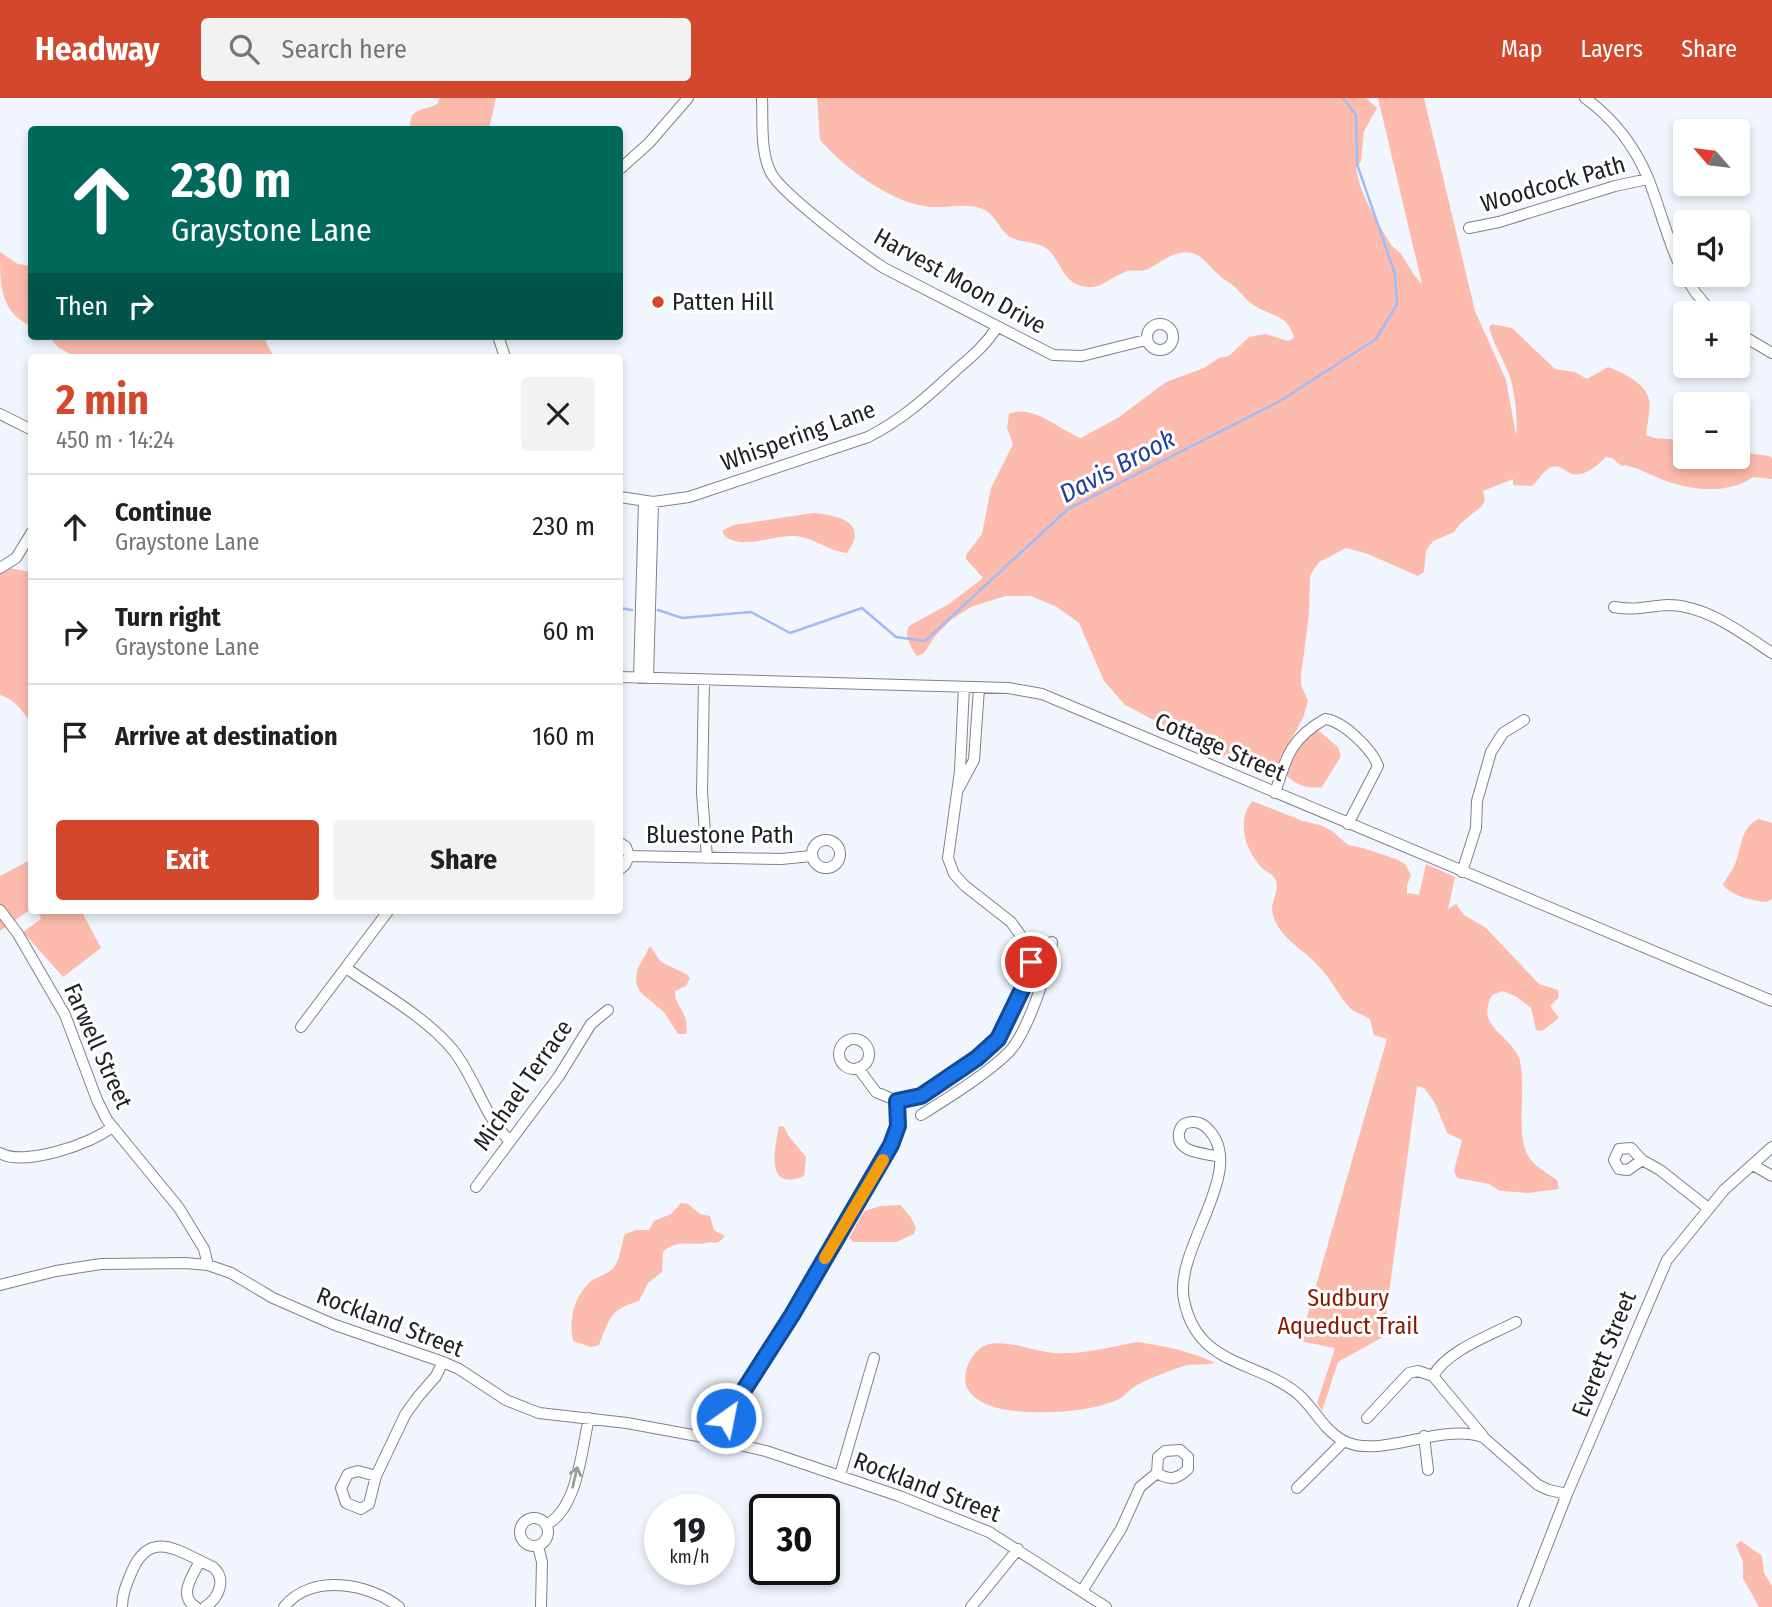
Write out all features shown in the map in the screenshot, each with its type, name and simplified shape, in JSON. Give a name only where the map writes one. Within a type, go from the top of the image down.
[{"type":"street","points":[[623,166],[649,143],[688,98]]},
{"type":"street","name":"Harvest Moon Drive","points":[[762,98],[766,157],[776,181],[884,268],[1044,351],[1063,357],[1094,354],[1146,340]]},
{"type":"street","points":[[1585,98],[1618,125],[1636,153],[1686,280],[1704,301]]},
{"type":"street","name":"Woodcock Path","points":[[1469,228],[1499,222],[1615,186],[1648,179]]},
{"type":"street","name":"Whispering Lane","points":[[623,498],[648,502],[689,497],[854,442],[880,430],[917,405],[983,346],[997,327]]},
{"type":"street","points":[[1750,340],[1772,353]]},
{"type":"street","points":[[0,414],[28,428]]},
{"type":"street","points":[[643,678],[648,502]]},
{"type":"street","points":[[0,568],[16,558],[28,538]]},
{"type":"street","points":[[1614,607],[1633,610],[1668,605],[1687,607],[1711,616],[1772,653]]},
{"type":"street","name":"Cottage Street","points":[[623,677],[1020,689],[1042,694],[1772,1002]]},
{"type":"street","points":[[704,680],[702,793],[707,858]]},
{"type":"street","points":[[858,1068],[876,1092],[897,1101],[921,1096],[998,1039],[1031,971],[1031,952],[1011,922],[967,888],[954,872],[948,858],[957,792],[964,687]]},
{"type":"street","points":[[957,792],[974,760],[979,688]]},
{"type":"street","points":[[1275,793],[1290,749],[1308,730],[1325,719],[1338,722],[1369,752],[1378,766],[1348,824]]},
{"type":"street","points":[[1462,872],[1476,828],[1477,801],[1491,752],[1503,733],[1524,720]]},
{"type":"street","name":"Bluestone Path","points":[[623,845],[629,856],[623,867]]},
{"type":"street","name":"Bluestone Path","points":[[629,856],[781,859],[812,856]]},
{"type":"street","name":"Farwell Street","points":[[0,909],[27,948],[65,1015],[97,1100],[112,1127],[172,1198],[204,1249],[208,1265]]},
{"type":"street","points":[[301,1027],[386,914]]},
{"type":"street","points":[[921,1115],[1011,1050],[1042,986],[1052,942]]},
{"type":"street","points":[[1031,962],[1048,966]]},
{"type":"street","points":[[346,968],[422,1021],[445,1041],[460,1059],[501,1131],[510,1141]]},
{"type":"street","name":"Michael Terrace","points":[[476,1187],[559,1076],[591,1024],[608,1010]]},
{"type":"street","points":[[998,1039],[1011,1050]]},
{"type":"street","points":[[948,1077],[957,1091]]},
{"type":"street","points":[[714,1439],[792,1315],[891,1145],[898,1126],[897,1101]]},
{"type":"street","points":[[0,1153],[15,1158],[34,1156],[90,1141],[112,1127]]},
{"type":"street","name":"Everett Street","points":[[1523,1607],[1567,1494],[1668,1260],[1724,1190],[1772,1147]]},
{"type":"street","points":[[1220,1157],[1216,1190],[1188,1254],[1182,1282],[1184,1301],[1193,1325],[1202,1339],[1216,1351],[1296,1392],[1310,1405],[1321,1422],[1344,1441],[1364,1446],[1387,1445],[1424,1436],[1457,1433],[1483,1437]]},
{"type":"street","points":[[1642,1160],[1661,1170],[1708,1208]]},
{"type":"street","points":[[1753,1165],[1772,1176]]},
{"type":"street","name":"Rockland Street","points":[[0,1285],[56,1271],[102,1264],[208,1265],[232,1273],[273,1298],[335,1325],[459,1369],[516,1405],[548,1415],[714,1439],[766,1451],[965,1521],[1018,1549],[1106,1607]]},
{"type":"street","points":[[1433,1376],[1445,1359],[1516,1322]]},
{"type":"street","points":[[840,1475],[874,1358]]},
{"type":"street","points":[[376,1476],[411,1406],[436,1376],[443,1362]]},
{"type":"street","points":[[1367,1418],[1409,1373],[1418,1371],[1433,1376],[1483,1437],[1538,1485],[1567,1494]]},
{"type":"street","points":[[546,1525],[559,1517],[569,1501],[589,1419]]},
{"type":"street","points":[[1424,1436],[1428,1470]]},
{"type":"street","points":[[1297,1488],[1344,1441]]},
{"type":"street","points":[[1082,1591],[1121,1529],[1140,1487],[1157,1473]]},
{"type":"street","points":[[534,1518],[546,1525],[548,1536],[538,1546],[524,1543],[520,1536],[524,1523],[534,1518]]},
{"type":"street","points":[[122,1607],[124,1589],[137,1560],[148,1548],[165,1546],[216,1569],[222,1578],[215,1597],[205,1607]]},
{"type":"street","points":[[538,1546],[542,1562],[541,1607]]},
{"type":"street","points":[[971,1607],[1018,1549]]},
{"type":"street","points":[[196,1607],[188,1601],[186,1591],[200,1561]]},
{"type":"street","points":[[284,1607],[296,1594],[314,1587],[374,1592],[399,1607]]},
{"type":"green space","points":[[440,98],[496,98],[490,126],[410,126],[417,111],[437,104]]},
{"type":"green space","points":[[817,98],[1366,98],[1377,108],[1364,131],[1361,161],[1356,168],[1358,178],[1369,206],[1389,242],[1422,284],[1378,98],[1424,98],[1475,311],[1506,380],[1516,435],[1513,388],[1489,327],[1492,324],[1512,328],[1555,369],[1575,372],[1587,379],[1608,367],[1641,386],[1649,400],[1646,435],[1673,439],[1673,469],[1750,469],[1750,454],[1772,458],[1772,479],[1753,477],[1724,488],[1692,488],[1622,466],[1606,457],[1582,474],[1572,474],[1555,466],[1546,470],[1532,486],[1513,485],[1513,479],[1483,491],[1485,500],[1482,506],[1454,532],[1433,541],[1426,551],[1424,572],[1418,576],[1368,554],[1346,548],[1319,562],[1310,575],[1309,615],[1301,675],[1301,685],[1308,701],[1303,718],[1275,769],[1270,771],[1222,757],[1125,705],[1104,681],[1079,623],[1057,607],[1031,596],[1005,596],[971,607],[952,619],[935,636],[924,653],[917,656],[908,638],[909,626],[949,604],[983,578],[966,559],[966,555],[982,534],[991,488],[1013,444],[1007,428],[1009,414],[1027,412],[1037,415],[1081,438],[1119,417],[1166,382],[1229,356],[1249,337],[1266,334],[1288,341],[1294,338],[1288,324],[1252,304],[1195,254],[1176,254],[1146,270],[1128,271],[1103,284],[1084,287],[1067,277],[1046,248],[1010,237],[985,210],[972,206],[932,207],[902,200],[856,173],[820,140]]},
{"type":"green space","points":[[0,252],[18,264],[28,266],[28,324],[13,313],[8,305],[0,276]]},
{"type":"green space","points":[[52,340],[265,340],[273,354],[70,354]]},
{"type":"green space","points":[[813,513],[840,518],[853,527],[855,534],[847,553],[801,537],[785,536],[738,542],[723,534],[723,530],[734,525]]},
{"type":"green space","points":[[9,568],[28,571],[28,720],[18,706],[0,695],[0,571]]},
{"type":"green space","points":[[1319,731],[1338,747],[1341,756],[1322,787],[1312,788],[1287,776],[1287,769],[1292,755],[1301,743]]},
{"type":"green space","name":"Sudbury Aqueduct Trail","points":[[1252,801],[1320,825],[1348,845],[1405,864],[1411,875],[1407,895],[1419,895],[1426,864],[1455,877],[1448,909],[1456,904],[1464,915],[1486,928],[1539,984],[1558,990],[1559,997],[1550,1006],[1559,1018],[1542,1031],[1536,1030],[1531,1008],[1517,997],[1503,991],[1492,995],[1488,1015],[1495,1029],[1519,1058],[1522,1126],[1526,1151],[1534,1163],[1557,1180],[1559,1189],[1528,1193],[1500,1191],[1489,1184],[1457,1178],[1454,1171],[1462,1140],[1447,1133],[1435,1103],[1424,1088],[1417,1086],[1383,1337],[1338,1362],[1322,1411],[1317,1403],[1335,1348],[1300,1341],[1387,1039],[1374,1035],[1370,1019],[1351,1009],[1316,963],[1276,924],[1272,910],[1277,887],[1275,879],[1251,854],[1245,836],[1244,818]]},
{"type":"green space","points":[[1759,819],[1772,823],[1772,899],[1767,902],[1743,897],[1723,885],[1735,864],[1748,827]]},
{"type":"green space","points":[[28,861],[28,911],[0,931],[0,876]]},
{"type":"green space","points":[[39,914],[83,914],[101,948],[63,977],[23,932],[41,919]]},
{"type":"green space","points":[[650,946],[661,962],[690,978],[686,986],[675,991],[686,1020],[686,1034],[678,1034],[664,1012],[640,992],[636,983],[637,970]]},
{"type":"green space","points":[[779,1126],[784,1127],[806,1157],[804,1176],[791,1180],[777,1173],[775,1156]]},
{"type":"green space","points":[[681,1203],[688,1204],[700,1214],[710,1216],[714,1230],[725,1236],[717,1243],[679,1244],[668,1248],[663,1252],[662,1272],[648,1283],[639,1301],[622,1308],[612,1316],[599,1345],[591,1347],[573,1341],[572,1318],[579,1296],[591,1281],[615,1266],[625,1234],[636,1230],[649,1230],[654,1221],[671,1214]]},
{"type":"green space","points":[[900,1205],[916,1228],[914,1234],[896,1242],[853,1242],[849,1238],[864,1211],[881,1206]]},
{"type":"green space","points":[[1137,1342],[1196,1355],[1215,1363],[1183,1366],[1145,1381],[1117,1400],[1096,1407],[1062,1412],[996,1408],[974,1397],[966,1385],[968,1364],[977,1351],[989,1344],[1005,1343],[1045,1352],[1074,1353]]},
{"type":"green space","points":[[1741,1541],[1762,1556],[1764,1573],[1772,1586],[1772,1607],[1759,1607],[1743,1578],[1743,1562],[1736,1545]]},
{"type":"waterway","name":"Davis Brook","points":[[658,610],[682,618],[751,612],[790,633],[862,608],[896,637],[925,641],[1068,509],[1280,401],[1376,339],[1397,304],[1395,274],[1357,164],[1356,115],[1343,98]]},
{"type":"waterway","name":"Davis Brook","points":[[623,608],[632,610]]},
{"type":"slow traffic","points":[[825,1258],[883,1160]]},
{"type":"place","name":"Patten Hill","points":[[658,302]]},
{"type":"route","points":[[726,1418],[792,1315],[891,1145],[898,1126],[897,1101],[921,1096],[977,1058],[998,1039],[1031,971],[1031,962]]}]
